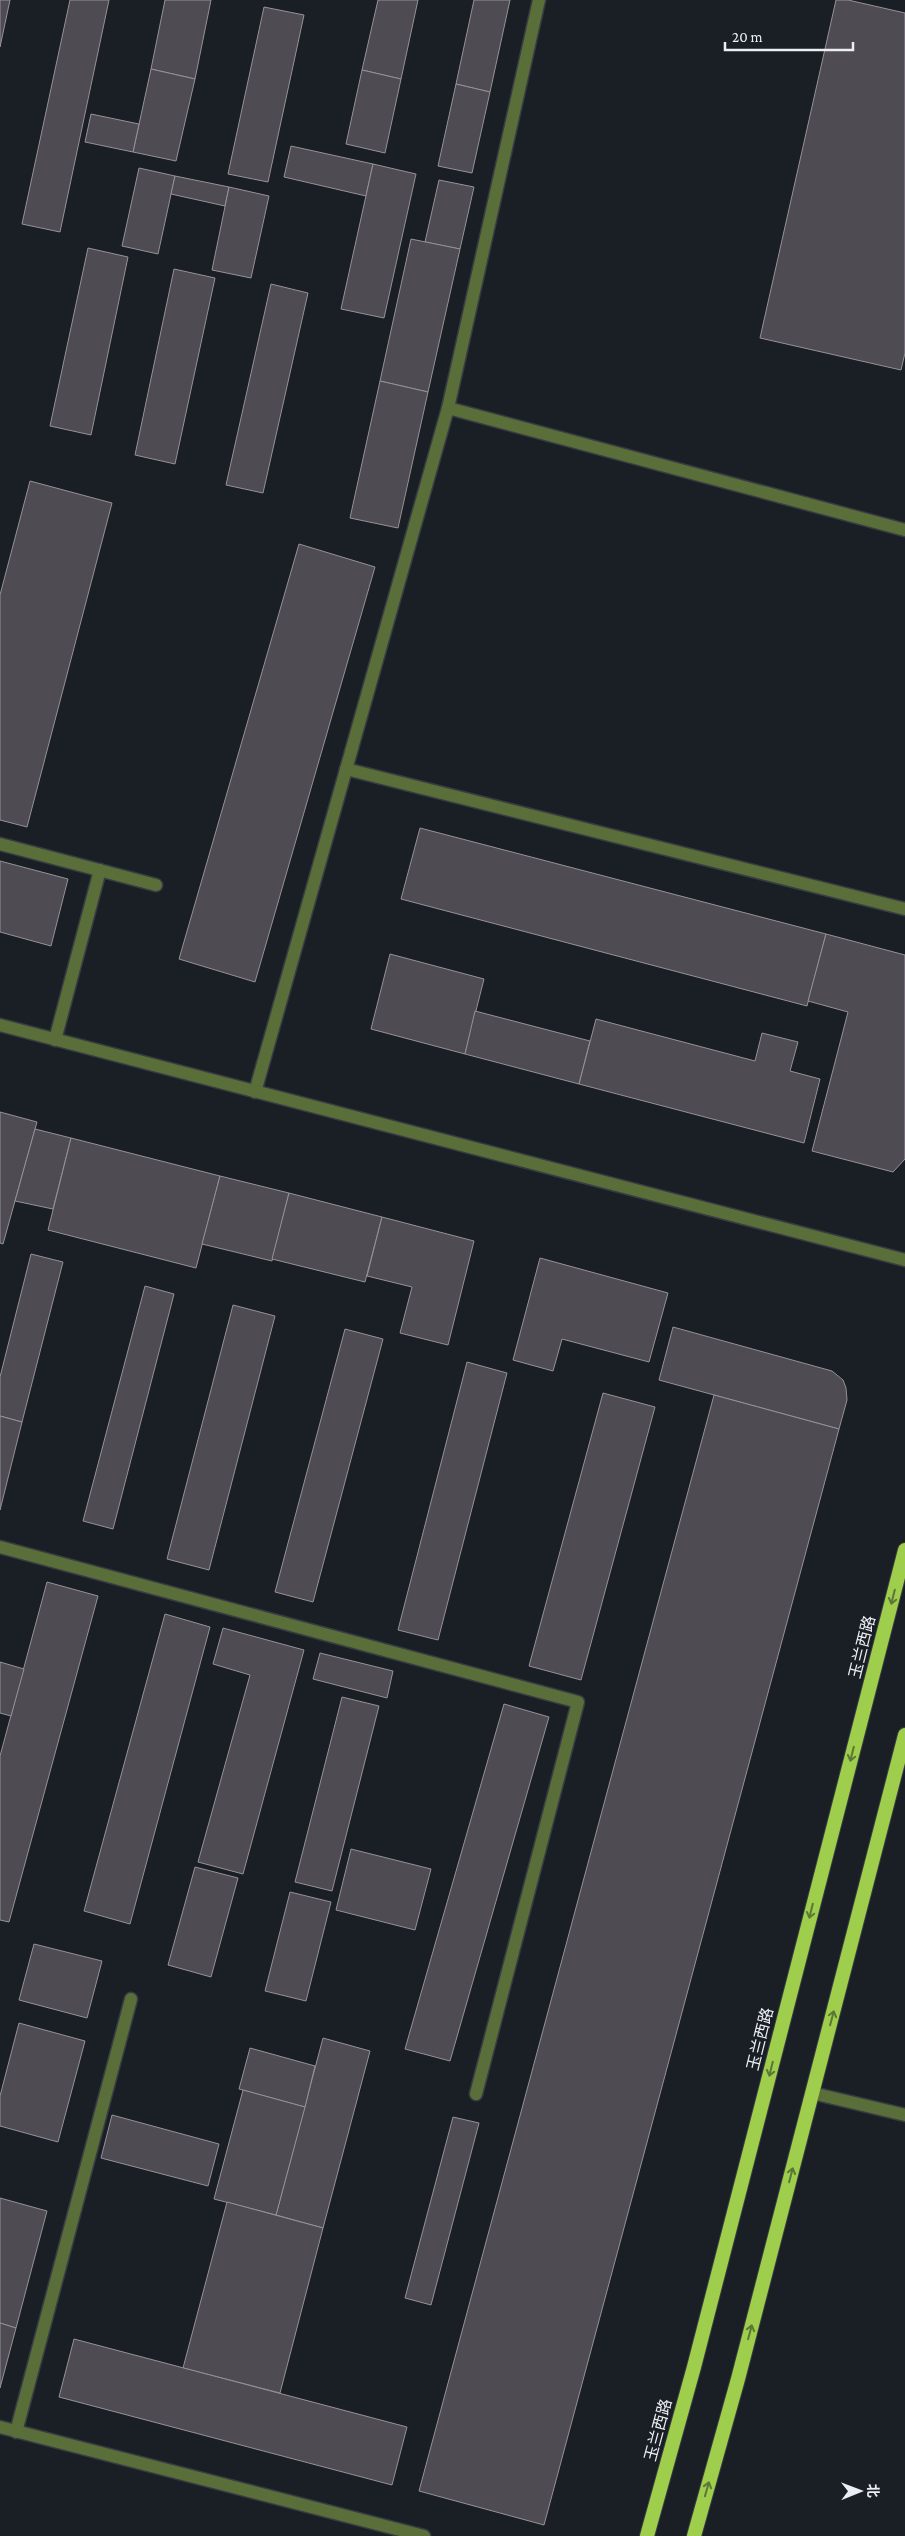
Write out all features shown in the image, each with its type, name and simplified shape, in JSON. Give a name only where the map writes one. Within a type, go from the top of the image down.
[{"type":"highway","name":"玉兰西路","points":[[647,2536],[694,2367],[905,1550]]},
{"type":"highway","points":[[694,2536],[905,1735]]},
{"type":"street","points":[[255,1092],[448,408],[539,0]]},
{"type":"street","points":[[448,408],[905,530]]},
{"type":"street","points":[[346,769],[905,909]]},
{"type":"street","points":[[0,844],[156,885]]},
{"type":"street","points":[[55,1040],[100,870]]},
{"type":"street","points":[[0,1026],[905,1260]]},
{"type":"street","points":[[0,1547],[578,1702],[476,2094]]},
{"type":"street","points":[[16,2432],[131,1999]]},
{"type":"street","points":[[812,2093],[905,2115]]},
{"type":"street","points":[[0,2427],[424,2536]]},
{"type":"building","points":[[0,0],[10,0],[0,47]]},
{"type":"building","points":[[70,0],[109,0],[60,232],[22,224]]},
{"type":"building","points":[[165,0],[211,0],[195,79],[151,69]]},
{"type":"building","points":[[378,0],[418,0],[401,79],[362,70]]},
{"type":"building","points":[[474,0],[510,0],[490,92],[456,84]]},
{"type":"building","points":[[836,0],[848,0],[905,13],[905,353],[901,370],[760,338]]},
{"type":"building","points":[[264,7],[304,15],[268,182],[228,174]]},
{"type":"building","points":[[151,69],[195,79],[176,161],[133,152]]},
{"type":"building","points":[[362,70],[401,79],[385,153],[346,144]]},
{"type":"building","points":[[456,84],[490,92],[472,173],[438,166]]},
{"type":"building","points":[[91,114],[139,124],[133,152],[85,142]]},
{"type":"building","points":[[291,146],[373,164],[366,196],[284,177]]},
{"type":"building","points":[[373,164],[416,174],[384,318],[341,309]]},
{"type":"building","points":[[139,168],[175,176],[158,254],[122,246]]},
{"type":"building","points":[[175,176],[229,187],[225,206],[171,194]]},
{"type":"building","points":[[439,180],[474,187],[460,249],[425,242]]},
{"type":"building","points":[[229,187],[269,196],[251,278],[212,270]]},
{"type":"building","points":[[411,239],[460,249],[428,392],[380,381]]},
{"type":"building","points":[[88,248],[128,257],[91,435],[50,426]]},
{"type":"building","points":[[174,269],[215,278],[175,464],[135,455]]},
{"type":"building","points":[[271,284],[308,293],[263,493],[226,485]]},
{"type":"building","points":[[380,381],[428,392],[398,528],[350,518]]},
{"type":"building","points":[[30,481],[112,503],[27,827],[0,820],[0,595]]},
{"type":"building","points":[[299,544],[375,567],[255,982],[179,959]]},
{"type":"building","points":[[420,828],[826,934],[807,1006],[401,899]]},
{"type":"building","points":[[0,861],[68,879],[51,946],[0,932]]},
{"type":"building","points":[[826,934],[905,955],[905,1159],[893,1172],[812,1151],[848,1012],[808,1001]]},
{"type":"building","points":[[390,954],[484,979],[465,1054],[371,1029]]},
{"type":"building","points":[[475,1011],[590,1041],[579,1084],[465,1054]]},
{"type":"building","points":[[596,1019],[755,1061],[762,1033],[798,1042],[790,1071],[820,1079],[804,1143],[579,1084]]},
{"type":"building","points":[[0,1112],[37,1122],[3,1244],[0,1243]]},
{"type":"building","points":[[35,1129],[71,1138],[53,1209],[15,1201]]},
{"type":"building","points":[[71,1138],[220,1176],[196,1268],[48,1230]]},
{"type":"building","points":[[220,1176],[289,1193],[272,1261],[202,1244]]},
{"type":"building","points":[[289,1193],[382,1217],[365,1282],[272,1259]]},
{"type":"building","points":[[382,1217],[474,1241],[448,1345],[400,1333],[412,1287],[367,1276]]},
{"type":"building","points":[[31,1254],[63,1262],[22,1422],[0,1416],[0,1377]]},
{"type":"building","points":[[540,1258],[668,1293],[649,1362],[562,1339],[553,1371],[513,1360]]},
{"type":"building","points":[[145,1286],[174,1294],[113,1529],[83,1521]]},
{"type":"building","points":[[233,1305],[275,1316],[209,1570],[167,1559]]},
{"type":"building","points":[[673,1327],[832,1371],[843,1380],[846,1388],[847,1400],[839,1429],[659,1380]]},
{"type":"building","points":[[345,1329],[383,1339],[313,1602],[275,1592]]},
{"type":"building","points":[[467,1362],[507,1373],[438,1640],[398,1630]]},
{"type":"building","points":[[603,1393],[655,1407],[581,1680],[529,1666]]},
{"type":"building","points":[[714,1395],[839,1429],[544,2525],[419,2491]]},
{"type":"building","points":[[0,1416],[22,1422],[0,1510]]},
{"type":"building","points":[[47,1582],[98,1596],[9,1922],[0,1920],[0,1756]]},
{"type":"building","points":[[165,1614],[210,1627],[130,1924],[84,1911]]},
{"type":"building","points":[[223,1628],[304,1650],[243,1874],[198,1862],[250,1675],[213,1664]]},
{"type":"building","points":[[320,1653],[393,1671],[387,1698],[313,1679]]},
{"type":"building","points":[[0,1662],[24,1669],[11,1716],[0,1713]]},
{"type":"building","points":[[342,1697],[379,1706],[332,1891],[295,1882]]},
{"type":"building","points":[[504,1704],[549,1717],[450,2061],[405,2049]]},
{"type":"building","points":[[351,1849],[431,1869],[415,1930],[336,1910]]},
{"type":"building","points":[[195,1867],[238,1878],[211,1977],[168,1965]]},
{"type":"building","points":[[290,1892],[331,1902],[306,2001],[265,1991]]},
{"type":"building","points":[[34,1944],[102,1961],[87,2018],[19,2000]]},
{"type":"building","points":[[19,2023],[85,2041],[58,2142],[0,2126],[0,2096]]},
{"type":"building","points":[[323,2038],[370,2051],[323,2228],[276,2215]]},
{"type":"building","points":[[250,2048],[315,2066],[305,2107],[239,2089]]},
{"type":"building","points":[[243,2090],[305,2107],[276,2215],[214,2199]]},
{"type":"building","points":[[112,2115],[219,2144],[208,2186],[101,2158]]},
{"type":"building","points":[[453,2117],[479,2123],[431,2305],[405,2298]]},
{"type":"building","points":[[0,2198],[47,2211],[16,2328],[0,2323]]},
{"type":"building","points":[[227,2202],[323,2228],[280,2393],[183,2368]]},
{"type":"building","points":[[0,2323],[16,2328],[0,2388]]},
{"type":"building","points":[[74,2339],[407,2427],[392,2485],[59,2397]]}]
